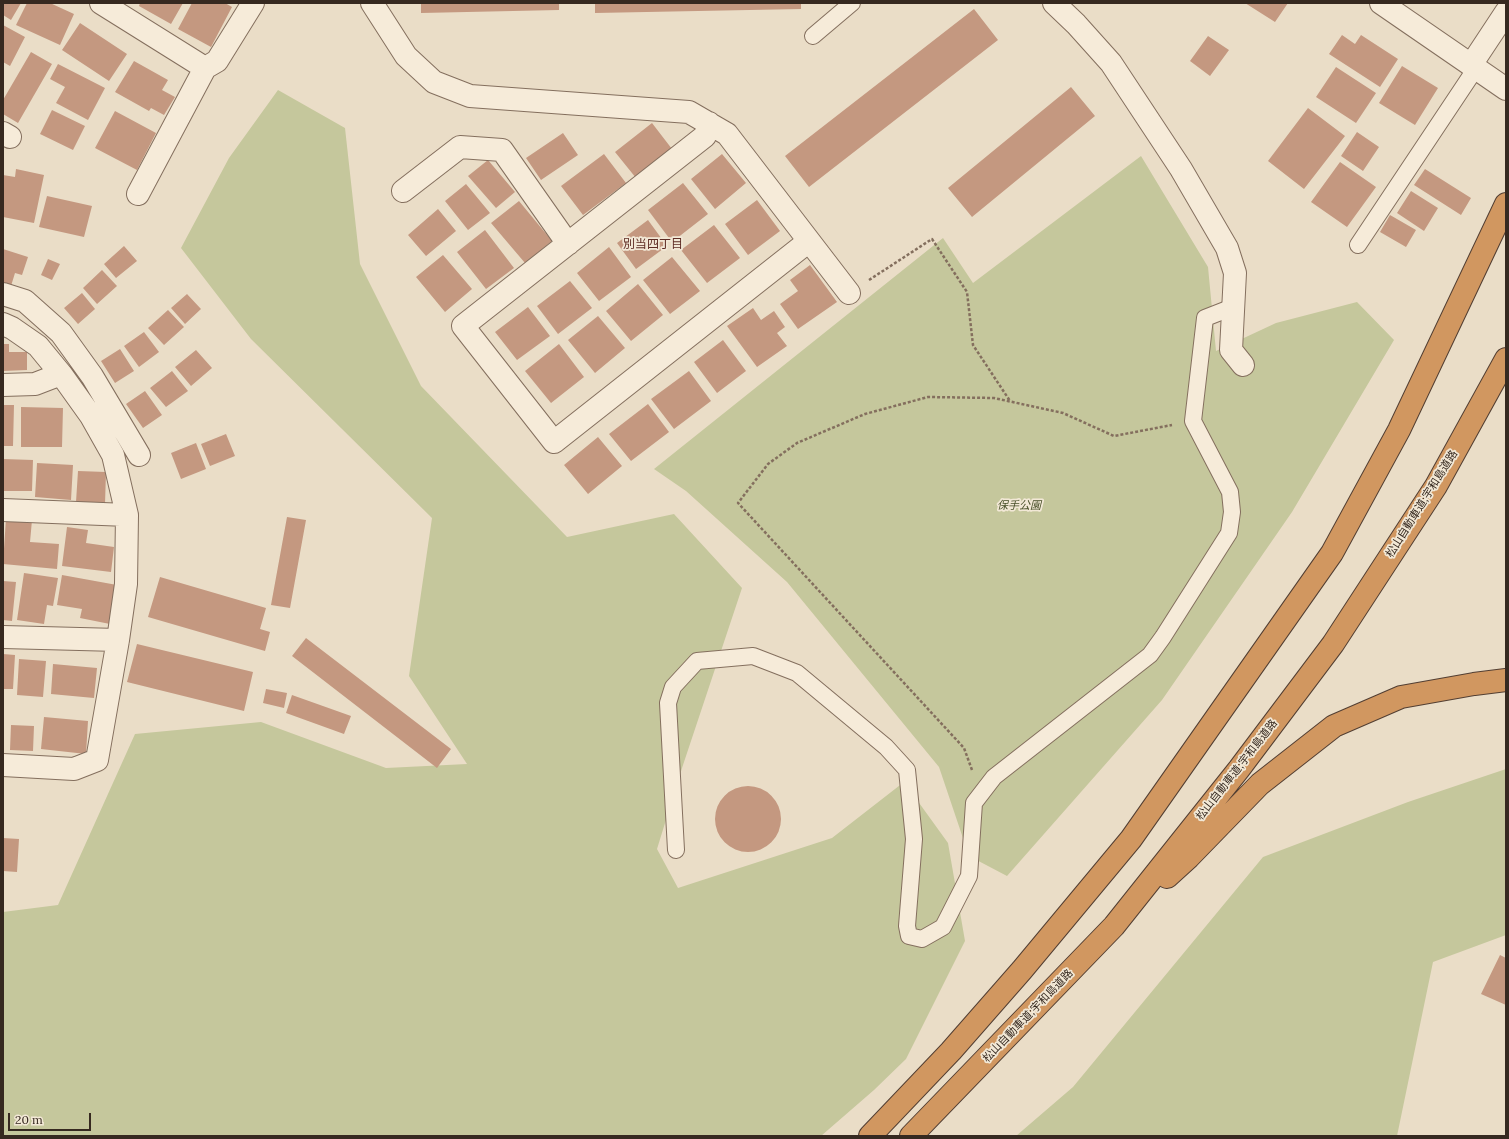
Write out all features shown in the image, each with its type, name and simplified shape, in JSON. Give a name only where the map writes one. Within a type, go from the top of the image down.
[{"type":"highway","points":[[870,1136],[951,1052],[1022,970],[1131,839],[1332,553],[1399,430],[1506,204]]},
{"type":"highway","name":"松山自動車道;宇和島道路","points":[[911,1136],[1114,926],[1239,769],[1333,644],[1436,486],[1506,359]]},
{"type":"highway","points":[[1114,926],[1189,857],[1260,784],[1334,726],[1401,697],[1506,680]]},
{"type":"street","points":[[101,3],[205,68]]},
{"type":"street","points":[[138,194],[205,68],[217,61],[253,3]]},
{"type":"street","points":[[372,3],[406,56],[434,82],[470,96],[689,112],[709,123],[727,134],[849,293]]},
{"type":"street","points":[[1054,3],[1076,24],[1111,63],[1181,169],[1227,248],[1235,274],[1231,350],[1243,365]]},
{"type":"street","points":[[1381,3],[1506,89]]},
{"type":"street","points":[[1474,66],[1506,12]]},
{"type":"street","points":[[709,123],[705,136],[463,326],[554,442],[809,240]]},
{"type":"street","points":[[403,191],[460,147],[502,150],[568,244]]},
{"type":"street","points":[[3,294],[25,300],[61,333],[92,376],[139,454]]},
{"type":"street","points":[[3,324],[12,328],[38,346],[61,374],[91,416],[113,455],[127,515],[126,584],[118,640],[97,760],[74,769],[3,765]]},
{"type":"street","points":[[3,385],[35,384],[61,374]]},
{"type":"street","points":[[3,510],[127,515]]},
{"type":"street","points":[[3,637],[118,640]]},
{"type":"lane","points":[[813,36],[852,3]]},
{"type":"lane","points":[[1358,245],[1474,66]]},
{"type":"lane","points":[[676,850],[668,703],[673,687],[697,661],[753,656],[797,673],[886,747],[907,770],[914,839],[907,926],[909,936],[922,939],[943,927],[969,876],[974,803],[994,777],[1150,655],[1164,637],[1229,533],[1232,512],[1230,492],[1193,421],[1204,318],[1233,307]]},
{"type":"path","points":[[849,293],[932,239],[967,292],[973,345],[1010,402]]},
{"type":"path","points":[[985,789],[971,769],[964,748],[738,503],[768,464],[797,443],[865,414],[928,398],[994,398],[1063,413],[1114,436],[1193,421]]},
{"type":"green space","points":[[278,90],[345,128],[360,264],[421,386],[567,537],[674,514],[742,588],[682,768],[657,849],[678,888],[832,838],[904,782],[948,843],[965,941],[906,1059],[874,1090],[821,1136],[3,1136],[3,912],[58,905],[135,734],[261,722],[386,768],[467,764],[409,676],[432,518],[251,339],[181,248],[229,158]]},
{"type":"green space","name":"保手公園","points":[[1141,156],[1208,267],[1216,351],[1276,323],[1357,302],[1394,340],[1292,512],[1162,700],[1007,876],[969,856],[939,767],[787,582],[686,491],[654,469],[943,238],[973,283]]},
{"type":"green space","points":[[1506,769],[1506,935],[1433,962],[1397,1136],[1016,1136],[1073,1087],[1263,857],[1408,802]]},
{"type":"building","points":[[3,3],[21,3],[11,20],[3,15]]},
{"type":"building","points":[[27,3],[50,3],[74,14],[60,45],[16,25]]},
{"type":"building","points":[[140,3],[183,3],[171,24],[139,6]]},
{"type":"building","points":[[192,3],[225,3],[232,7],[211,47],[178,29]]},
{"type":"building","points":[[421,3],[559,3],[559,10],[421,13]]},
{"type":"building","points":[[595,3],[801,3],[801,9],[595,13]]},
{"type":"building","points":[[1245,3],[1288,3],[1275,22]]},
{"type":"building","points":[[974,9],[998,40],[809,187],[785,156]]},
{"type":"building","points":[[80,23],[127,54],[109,81],[62,50]]},
{"type":"building","points":[[3,25],[25,37],[10,66],[3,62]]},
{"type":"building","points":[[1342,35],[1355,44],[1361,35],[1398,59],[1380,87],[1329,54]]},
{"type":"building","points":[[1208,36],[1229,50],[1210,76],[1190,61]]},
{"type":"building","points":[[31,52],[52,64],[18,123],[3,114],[3,100]]},
{"type":"building","points":[[134,61],[168,80],[162,90],[175,97],[164,115],[151,108],[149,111],[115,92]]},
{"type":"building","points":[[58,64],[105,88],[88,120],[56,103],[65,87],[50,79]]},
{"type":"building","points":[[1402,66],[1438,88],[1415,125],[1379,103]]},
{"type":"building","points":[[1336,67],[1376,93],[1356,123],[1316,97]]},
{"type":"building","points":[[1071,87],[1095,116],[972,217],[948,188]]},
{"type":"building","points":[[1308,108],[1345,136],[1304,189],[1268,161]]},
{"type":"building","points":[[52,110],[85,126],[73,150],[40,134]]},
{"type":"building","points":[[115,111],[156,133],[137,170],[95,148]]},
{"type":"building","points":[[652,123],[672,149],[636,178],[615,152]]},
{"type":"building","points":[[1357,132],[1379,147],[1363,171],[1341,156]]},
{"type":"building","points":[[563,133],[578,155],[541,180],[526,158]]},
{"type":"building","points":[[604,154],[626,183],[583,215],[561,186]]},
{"type":"building","points":[[722,154],[746,183],[715,209],[691,179]]},
{"type":"building","points":[[488,160],[515,192],[496,208],[468,176]]},
{"type":"building","points":[[1340,162],[1376,187],[1347,227],[1311,202]]},
{"type":"building","points":[[16,169],[44,175],[34,223],[3,217],[3,175],[15,177]]},
{"type":"building","points":[[1425,169],[1471,198],[1461,215],[1414,185]]},
{"type":"building","points":[[683,183],[708,214],[672,242],[648,210]]},
{"type":"building","points":[[466,184],[490,213],[468,230],[445,201]]},
{"type":"building","points":[[1411,191],[1438,208],[1424,231],[1397,213]]},
{"type":"building","points":[[47,196],[92,206],[84,237],[39,227]]},
{"type":"building","points":[[757,200],[780,231],[748,255],[725,224]]},
{"type":"building","points":[[519,201],[552,241],[525,263],[491,223]]},
{"type":"building","points":[[438,209],[456,231],[426,256],[408,235]]},
{"type":"building","points":[[1390,215],[1416,230],[1406,247],[1380,232]]},
{"type":"building","points":[[648,220],[667,246],[636,269],[617,243]]},
{"type":"building","points":[[714,225],[740,258],[707,283],[681,250]]},
{"type":"building","points":[[485,230],[514,268],[486,289],[457,252]]},
{"type":"building","points":[[124,246],[137,261],[116,278],[104,264]]},
{"type":"building","points":[[609,247],[631,277],[599,301],[577,273]]},
{"type":"building","points":[[3,249],[28,257],[22,275],[15,273],[11,286],[3,284]]},
{"type":"building","points":[[443,255],[472,289],[445,312],[416,277]]},
{"type":"building","points":[[672,257],[700,291],[670,314],[643,280]]},
{"type":"building","points":[[48,259],[60,264],[52,280],[41,275]]},
{"type":"building","points":[[810,265],[837,302],[798,329],[780,304],[798,291],[790,280]]},
{"type":"building","points":[[102,270],[117,286],[97,304],[83,288]]},
{"type":"building","points":[[570,281],[592,308],[558,334],[537,306]]},
{"type":"building","points":[[638,284],[663,315],[631,341],[606,311]]},
{"type":"building","points":[[82,293],[95,309],[78,324],[64,308]]},
{"type":"building","points":[[187,294],[201,309],[185,324],[171,308]]},
{"type":"building","points":[[528,307],[550,336],[517,360],[495,332]]},
{"type":"building","points":[[753,308],[761,320],[774,311],[785,327],[777,333],[787,346],[757,367],[727,326]]},
{"type":"building","points":[[168,310],[184,327],[164,345],[148,328]]},
{"type":"building","points":[[598,316],[625,348],[595,373],[568,340]]},
{"type":"building","points":[[144,332],[159,352],[139,367],[124,346]]},
{"type":"building","points":[[723,340],[746,371],[717,393],[694,362]]},
{"type":"building","points":[[3,344],[9,344],[9,352],[27,352],[27,370],[3,371]]},
{"type":"building","points":[[559,344],[584,377],[551,403],[525,371]]},
{"type":"building","points":[[120,349],[134,371],[115,383],[101,361]]},
{"type":"building","points":[[196,350],[212,368],[191,386],[175,367]]},
{"type":"building","points":[[172,371],[188,391],[166,407],[150,388]]},
{"type":"building","points":[[689,371],[711,401],[674,429],[651,399]]},
{"type":"building","points":[[145,391],[162,415],[143,428],[126,404]]},
{"type":"building","points":[[648,404],[669,432],[631,461],[609,434]]},
{"type":"building","points":[[3,405],[14,405],[13,446],[3,446]]},
{"type":"building","points":[[21,407],[63,408],[62,447],[21,447]]},
{"type":"building","points":[[226,434],[235,456],[210,466],[201,444]]},
{"type":"building","points":[[598,437],[622,466],[588,494],[564,465]]},
{"type":"building","points":[[196,443],[206,469],[181,479],[171,453]]},
{"type":"building","points":[[3,459],[33,460],[32,491],[3,491]]},
{"type":"building","points":[[37,463],[73,465],[71,500],[35,497]]},
{"type":"building","points":[[78,471],[106,472],[105,504],[76,502]]},
{"type":"building","points":[[287,517],[306,520],[290,608],[271,605]]},
{"type":"building","points":[[6,518],[32,520],[30,542],[59,544],[57,569],[3,564]]},
{"type":"building","points":[[67,527],[88,530],[86,543],[114,547],[111,572],[62,566]]},
{"type":"building","points":[[24,573],[58,578],[53,606],[47,605],[44,624],[17,620]]},
{"type":"building","points":[[62,575],[117,585],[110,624],[80,618],[82,609],[57,605]]},
{"type":"building","points":[[160,577],[266,608],[260,629],[270,632],[265,651],[148,617]]},
{"type":"building","points":[[3,581],[16,582],[12,621],[3,620]]},
{"type":"building","points":[[306,638],[451,749],[437,768],[292,656]]},
{"type":"building","points":[[137,644],[253,672],[244,711],[127,682]]},
{"type":"building","points":[[3,654],[15,655],[13,689],[3,689]]},
{"type":"building","points":[[19,659],[46,661],[43,697],[17,695]]},
{"type":"building","points":[[53,664],[97,668],[94,698],[51,694]]},
{"type":"building","points":[[266,689],[287,693],[284,708],[263,703]]},
{"type":"building","points":[[292,695],[351,716],[344,734],[286,713]]},
{"type":"building","points":[[44,717],[88,721],[86,754],[41,749]]},
{"type":"building","points":[[11,725],[34,726],[33,751],[10,750]]},
{"type":"building","points":[[741,786],[755,786],[767,791],[776,800],[781,812],[779,832],[772,843],[755,852],[741,852],[729,847],[720,838],[715,826],[715,812],[720,800],[729,791]]},
{"type":"building","points":[[3,838],[19,839],[17,872],[3,871]]},
{"type":"building","points":[[1500,955],[1506,958],[1506,1005],[1481,994]]},
{"type":"district","name":"別当四丁目","points":[[653,245]]}]
